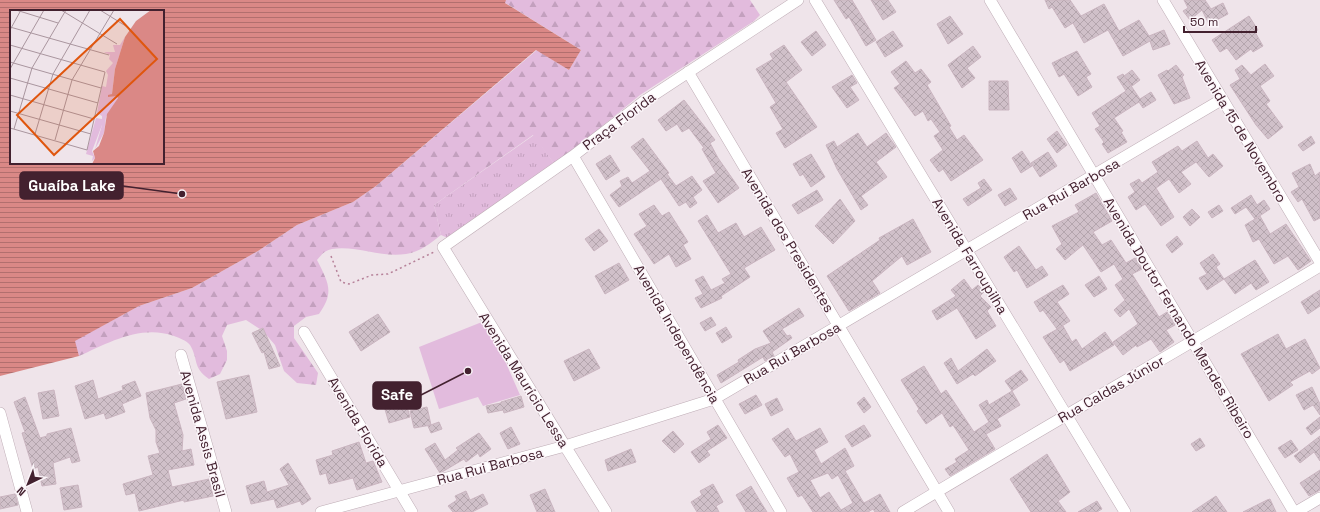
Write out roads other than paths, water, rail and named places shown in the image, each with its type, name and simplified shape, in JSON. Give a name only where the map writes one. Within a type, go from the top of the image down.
[{"type":"street","name":"Praça Florida","points":[[443,247],[573,156],[643,102],[798,0]]},
{"type":"street","name":"Avenida Farroupilha","points":[[816,0],[1125,512]]},
{"type":"street","name":"Avenida Doutor Fernando Mendes Ribeiro","points":[[990,0],[1295,512]]},
{"type":"street","name":"Avenida 15 de Novembro","points":[[1163,0],[1221,100],[1320,262]]},
{"type":"street","name":"Avenida dos Presidentes","points":[[688,72],[949,512]]},
{"type":"street","name":"Rua Rui Barbosa","points":[[321,512],[565,446],[714,399],[1221,100]]},
{"type":"street","name":"Avenida Independência","points":[[573,156],[781,512]]},
{"type":"street","name":"Avenida Maurício Lessa","points":[[443,247],[606,512]]},
{"type":"street","name":"Rua Caldas Júnior","points":[[903,512],[1066,414],[1193,342],[1320,266]]},
{"type":"street","name":"Avenida Florida","points":[[304,332],[412,512]]},
{"type":"street","name":"Avenida Assis Brasil","points":[[181,355],[226,512]]},
{"type":"street","points":[[0,413],[27,512]]},
{"type":"street","points":[[1295,512],[1320,498]]},
{"type":"place","name":"Guaíba Lake","points":[[182,194]]},
{"type":"place","name":"Safe","points":[[468,371]]}]
